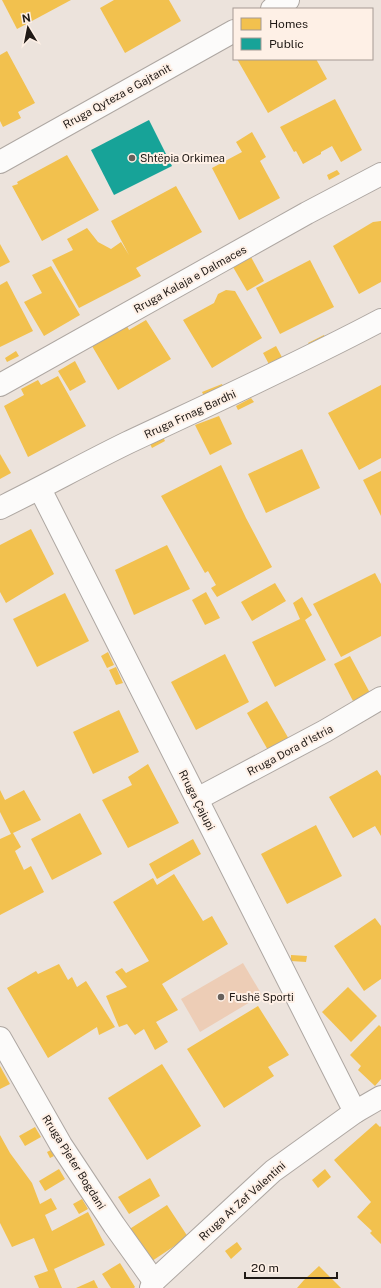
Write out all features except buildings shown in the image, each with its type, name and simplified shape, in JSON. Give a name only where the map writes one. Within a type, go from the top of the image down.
[{"type":"street","points":[[274,8],[288,0]]},
{"type":"street","name":"Rruga Qyteza e Gajtanit","points":[[0,162],[233,32]]},
{"type":"street","name":"Rruga Kalaja e Dalmaces","points":[[0,385],[381,174]]},
{"type":"street","name":"Rruga Frnag Bardhi","points":[[0,508],[126,444],[238,392],[381,320]]},
{"type":"street","name":"Rruga Çajupi","points":[[40,489],[355,1112]]},
{"type":"street","name":"Rruga Dora d'Istria","points":[[197,799],[325,732],[381,698]]},
{"type":"street","name":"Rruga Pjeter Bogdani","points":[[0,1038],[61,1145],[153,1284]]},
{"type":"street","name":"Rruga At Zef Valentini","points":[[153,1284],[273,1171],[355,1112],[381,1097]]},
{"type":"shaded area","name":"Fushë Sporti","points":[[243,963],[262,995],[200,1032],[181,999]]},
{"type":"place","name":"Shtëpia Orkimea","points":[[132,158]]},
{"type":"place","name":"Fushë Sporti","points":[[221,997]]}]
